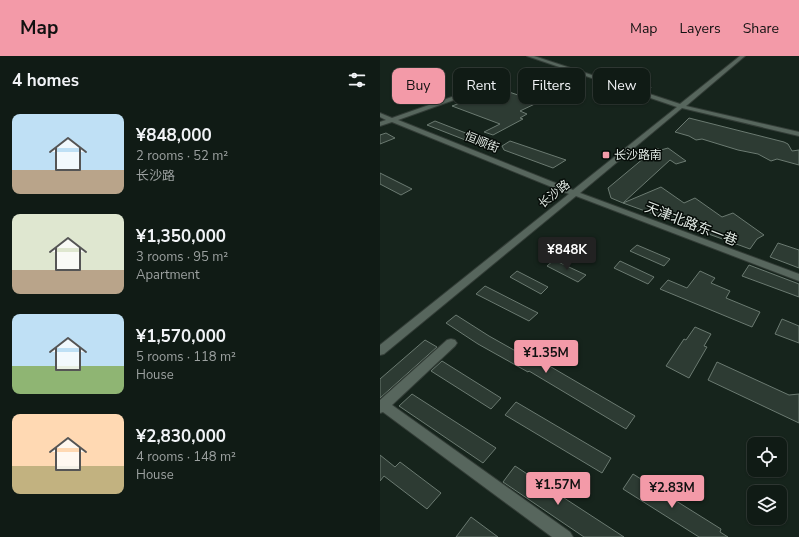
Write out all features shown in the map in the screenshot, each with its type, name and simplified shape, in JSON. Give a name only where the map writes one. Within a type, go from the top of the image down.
[{"type":"street","points":[[529,56],[678,106],[799,134]]},
{"type":"street","name":"长沙路","points":[[678,106],[738,56]]},
{"type":"street","name":"长沙路","points":[[380,344],[742,56]]},
{"type":"street","points":[[380,124],[453,98]]},
{"type":"street","name":"恒顺街","points":[[380,115],[571,192]]},
{"type":"street","name":"长沙路","points":[[380,351],[571,192]]},
{"type":"street","name":"天津北路东一巷","points":[[571,192],[799,278]]},
{"type":"street","points":[[451,343],[382,407],[565,537]]},
{"type":"building","points":[[510,92],[518,95],[518,104],[535,104],[520,111],[527,114],[520,118],[523,119],[493,135],[484,132],[500,124],[452,106],[457,104],[510,104]]},
{"type":"building","points":[[689,118],[784,142],[788,144],[792,151],[799,150],[799,165],[777,159],[771,161],[758,154],[738,150],[702,139],[696,140],[689,136],[675,132]]},
{"type":"building","points":[[435,121],[481,139],[473,143],[427,125]]},
{"type":"building","points":[[386,133],[395,138],[380,144],[380,135]]},
{"type":"building","points":[[510,141],[566,160],[553,168],[504,150],[502,146]]},
{"type":"building","points":[[656,148],[661,150],[668,148],[686,161],[676,164],[670,160],[623,203],[611,198],[608,188]]},
{"type":"building","points":[[380,173],[412,189],[401,195],[380,184]]},
{"type":"building","points":[[661,187],[684,203],[695,198],[722,217],[733,213],[764,235],[757,239],[750,249],[623,203]]},
{"type":"building","points":[[778,243],[799,250],[799,268],[770,257]]},
{"type":"building","points":[[637,245],[670,259],[664,266],[630,251]]},
{"type":"building","points":[[554,260],[586,275],[578,282],[547,266]]},
{"type":"building","points":[[620,261],[654,277],[648,284],[614,268]]},
{"type":"building","points":[[749,265],[799,284],[799,297],[742,276]]},
{"type":"building","points":[[517,271],[548,287],[541,294],[510,277]]},
{"type":"building","points":[[700,271],[715,278],[711,283],[730,291],[726,298],[760,312],[752,327],[660,289],[668,280],[687,288]]},
{"type":"building","points":[[485,286],[538,313],[529,321],[476,294]]},
{"type":"building","points":[[456,315],[489,336],[544,367],[546,364],[635,416],[626,429],[529,371],[528,372],[478,344],[446,323]]},
{"type":"building","points":[[782,319],[799,326],[799,343],[775,334]]},
{"type":"building","points":[[695,327],[711,334],[704,346],[707,347],[689,378],[666,366],[684,339],[686,340]]},
{"type":"building","points":[[425,340],[437,347],[380,398],[380,379]]},
{"type":"building","points":[[442,361],[501,398],[491,409],[431,371]]},
{"type":"building","points":[[717,362],[789,395],[799,394],[799,423],[708,380]]},
{"type":"building","points":[[412,394],[496,448],[483,463],[399,406]]},
{"type":"building","points":[[516,402],[611,458],[602,473],[505,415]]},
{"type":"building","points":[[380,455],[395,467],[400,462],[441,493],[427,509],[384,476],[380,481]]},
{"type":"building","points":[[515,466],[624,537],[584,537],[503,482]]},
{"type":"building","points":[[633,474],[721,529],[720,532],[728,537],[699,537],[623,489]]},
{"type":"building","points":[[471,517],[498,537],[456,537]]},
{"type":"place","name":"长沙路南","points":[[606,155]]}]
